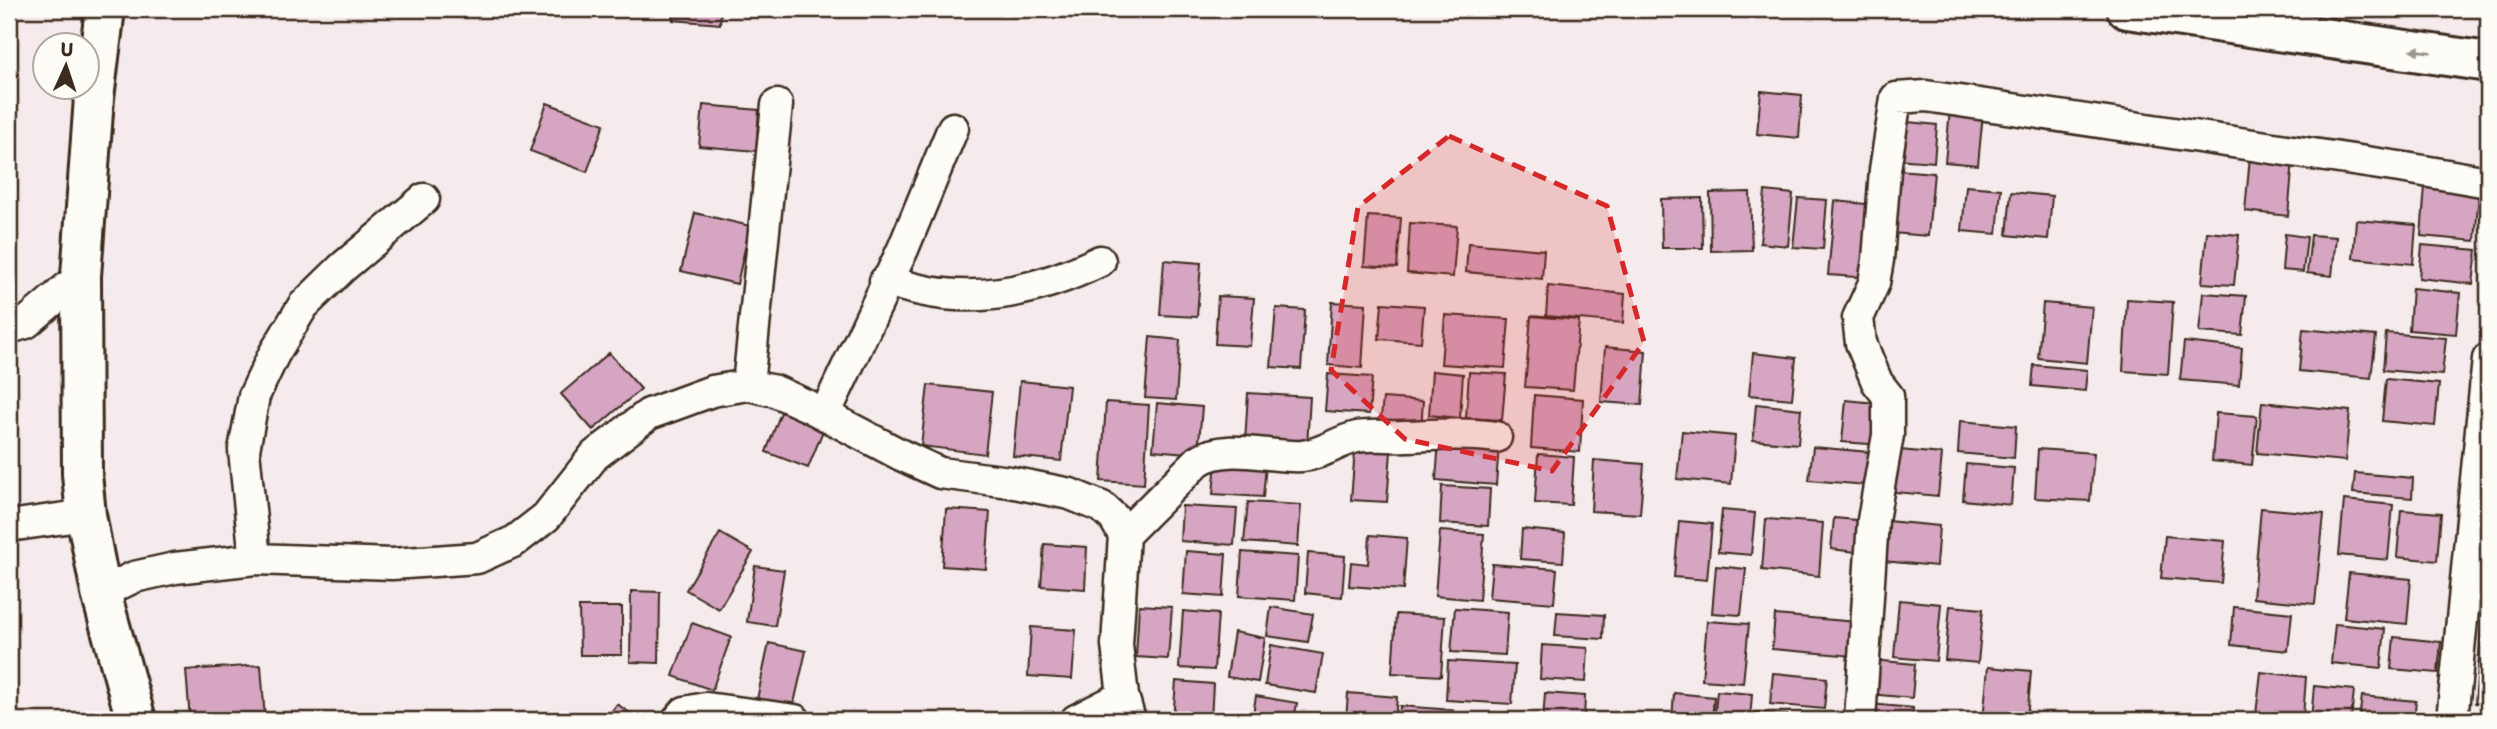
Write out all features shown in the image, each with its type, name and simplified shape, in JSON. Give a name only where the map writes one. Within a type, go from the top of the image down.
[{"type":"main road","points":[[105,9],[94,97],[81,276],[82,474],[86,515],[101,593],[136,720]]},
{"type":"main road","points":[[2127,9],[2488,62]]},
{"type":"street","points":[[1860,720],[1874,520],[1888,435],[1888,396],[1877,382],[1861,343],[1858,318],[1874,283],[1878,260],[1885,170],[1896,98],[1926,96],[2488,182]]},
{"type":"street","points":[[748,385],[776,104]]},
{"type":"street","points":[[825,414],[903,249],[953,128]]},
{"type":"street","points":[[255,559],[244,450],[254,396],[274,354],[303,306],[343,267],[424,199]]},
{"type":"street","points":[[886,282],[943,294],[990,294],[1022,290],[1075,273],[1100,261]]},
{"type":"street","points":[[9,328],[26,323],[81,276]]},
{"type":"street","points":[[2452,720],[2488,359]]},
{"type":"street","points":[[101,593],[134,577],[175,568],[255,559],[393,564],[477,558],[515,541],[546,517],[595,455],[649,414],[684,399],[748,385],[775,391],[940,473],[1010,482],[1070,494],[1102,507],[1114,518],[1124,535],[1116,645],[1127,708],[1076,720]]},
{"type":"street","points":[[1124,535],[1208,454],[1228,452],[1301,456],[1314,454],[1336,443],[1362,436],[1471,434],[1496,437]]},
{"type":"street","points":[[9,526],[86,515]]},
{"type":"street","points":[[678,720],[685,712],[706,708],[795,720]]},
{"type":"highlighted area","points":[[1449,136],[1607,206],[1644,342],[1552,471],[1405,439],[1331,370],[1358,207]]},
{"type":"building","points":[[674,9],[721,9],[720,24],[673,20]]},
{"type":"building","points":[[1761,91],[1802,95],[1799,138],[1757,134]]},
{"type":"building","points":[[547,103],[604,124],[587,172],[530,151]]},
{"type":"building","points":[[703,105],[759,110],[756,151],[699,146]]},
{"type":"building","points":[[1950,110],[1983,113],[1978,165],[1945,162]]},
{"type":"building","points":[[1898,121],[1937,125],[1934,162],[1895,159]]},
{"type":"building","points":[[2250,156],[2293,160],[2288,216],[2245,211]]},
{"type":"building","points":[[1897,170],[1934,173],[1928,236],[1892,233]]},
{"type":"building","points":[[1966,186],[2001,189],[1997,234],[1962,231]]},
{"type":"building","points":[[2425,186],[2479,191],[2475,241],[2421,236]]},
{"type":"building","points":[[1765,191],[1793,194],[1788,246],[1760,243]]},
{"type":"building","points":[[1750,192],[1752,250],[1711,251],[1710,193]]},
{"type":"building","points":[[2011,192],[2052,196],[2048,239],[2007,235]]},
{"type":"building","points":[[1702,198],[1703,248],[1662,248],[1661,199]]},
{"type":"building","points":[[1798,198],[1827,200],[1823,249],[1793,247]]},
{"type":"building","points":[[1835,201],[1876,205],[1870,278],[1828,275]]},
{"type":"building","points":[[695,213],[750,226],[737,284],[681,271]]},
{"type":"building","points":[[1368,216],[1401,218],[1397,268],[1364,266]]},
{"type":"building","points":[[2356,220],[2416,225],[2413,264],[2353,258]]},
{"type":"building","points":[[1410,223],[1457,226],[1453,277],[1407,273]]},
{"type":"building","points":[[2207,232],[2239,235],[2234,285],[2202,283]]},
{"type":"building","points":[[2285,234],[2307,237],[2303,272],[2282,270]]},
{"type":"building","points":[[2311,235],[2336,237],[2332,276],[2307,273]]},
{"type":"building","points":[[1468,243],[1544,250],[1542,279],[1466,272]]},
{"type":"building","points":[[2422,245],[2477,250],[2473,284],[2419,278]]},
{"type":"building","points":[[1164,260],[1201,263],[1197,317],[1160,315]]},
{"type":"building","points":[[1548,286],[1625,294],[1623,323],[1546,316]]},
{"type":"building","points":[[2412,288],[2460,293],[2456,334],[2409,330]]},
{"type":"building","points":[[2203,293],[2246,296],[2242,335],[2199,332]]},
{"type":"building","points":[[1218,296],[1254,298],[1250,346],[1215,344]]},
{"type":"building","points":[[2127,299],[2173,302],[2168,374],[2123,371]]},
{"type":"building","points":[[1332,302],[1366,304],[1362,368],[1328,365]]},
{"type":"building","points":[[1382,303],[1424,306],[1421,342],[1379,339]]},
{"type":"building","points":[[2043,303],[2092,307],[2087,363],[2038,358]]},
{"type":"building","points":[[1276,308],[1305,310],[1301,369],[1271,367]]},
{"type":"building","points":[[1445,315],[1509,319],[1505,368],[1441,364]]},
{"type":"building","points":[[1531,316],[1579,320],[1573,390],[1525,387]]},
{"type":"building","points":[[2303,329],[2376,336],[2371,378],[2299,371]]},
{"type":"building","points":[[2386,333],[2446,338],[2442,375],[2383,370]]},
{"type":"building","points":[[1150,337],[1180,340],[1176,400],[1145,398]]},
{"type":"building","points":[[2184,342],[2242,348],[2239,385],[2180,380]]},
{"type":"building","points":[[1605,347],[1646,351],[1642,405],[1601,402]]},
{"type":"building","points":[[609,353],[641,389],[593,430],[561,394]]},
{"type":"building","points":[[1753,353],[1796,358],[1792,399],[1749,395]]},
{"type":"building","points":[[2034,365],[2087,370],[2085,391],[2032,386]]},
{"type":"building","points":[[1432,371],[1463,374],[1460,418],[1429,415]]},
{"type":"building","points":[[1469,372],[1506,374],[1502,420],[1466,418]]},
{"type":"building","points":[[1328,374],[1372,377],[1369,414],[1325,411]]},
{"type":"building","points":[[2386,379],[2439,384],[2435,426],[2382,421]]},
{"type":"building","points":[[1020,381],[1069,386],[1061,461],[1013,456]]},
{"type":"building","points":[[928,385],[992,392],[985,454],[921,446]]},
{"type":"building","points":[[1248,393],[1310,397],[1307,447],[1245,442]]},
{"type":"building","points":[[1534,395],[1583,399],[1580,452],[1531,448]]},
{"type":"building","points":[[1383,398],[1423,401],[1421,430],[1380,427]]},
{"type":"building","points":[[1846,400],[1886,404],[1882,445],[1842,442]]},
{"type":"building","points":[[1106,402],[1149,405],[1144,484],[1101,481]]},
{"type":"building","points":[[2262,402],[2350,411],[2345,461],[2257,453]]},
{"type":"building","points":[[1157,403],[1202,407],[1198,454],[1153,450]]},
{"type":"building","points":[[1756,404],[1801,409],[1798,444],[1753,440]]},
{"type":"building","points":[[781,412],[824,428],[808,468],[766,452]]},
{"type":"building","points":[[2216,413],[2257,416],[2252,465],[2212,461]]},
{"type":"building","points":[[1960,421],[2016,426],[2014,458],[1958,453]]},
{"type":"building","points":[[1682,431],[1735,436],[1731,484],[1677,479]]},
{"type":"building","points":[[1439,440],[1499,445],[1496,485],[1436,480]]},
{"type":"building","points":[[1813,447],[1869,452],[1866,485],[1809,480]]},
{"type":"building","points":[[1355,449],[1391,452],[1387,502],[1351,500]]},
{"type":"building","points":[[1889,449],[1942,454],[1938,496],[1885,491]]},
{"type":"building","points":[[2038,449],[2094,453],[2090,501],[2035,498]]},
{"type":"building","points":[[1538,454],[1574,457],[1571,505],[1535,503]]},
{"type":"building","points":[[1594,460],[1644,464],[1640,514],[1591,511]]},
{"type":"building","points":[[1216,462],[1266,465],[1263,497],[1213,494]]},
{"type":"building","points":[[1966,464],[2014,468],[2011,505],[1963,500]]},
{"type":"building","points":[[2355,473],[2413,478],[2412,498],[2353,493]]},
{"type":"building","points":[[1442,486],[1490,489],[1488,526],[1440,523]]},
{"type":"building","points":[[2344,500],[2393,505],[2388,560],[2339,555]]},
{"type":"building","points":[[1248,502],[1301,505],[1298,546],[1244,542]]},
{"type":"building","points":[[1182,506],[1237,509],[1234,545],[1180,541]]},
{"type":"building","points":[[2261,508],[2324,514],[2315,604],[2253,598]]},
{"type":"building","points":[[946,509],[990,512],[986,569],[942,566]]},
{"type":"building","points":[[1722,510],[1755,513],[1751,555],[1718,552]]},
{"type":"building","points":[[2401,510],[2441,513],[2437,561],[2397,557]]},
{"type":"building","points":[[1834,518],[1867,521],[1864,553],[1831,549]]},
{"type":"building","points":[[1766,519],[1823,523],[1819,576],[1762,570]]},
{"type":"building","points":[[1679,521],[1712,524],[1707,580],[1674,577]]},
{"type":"building","points":[[1887,521],[1939,526],[1936,566],[1883,561]]},
{"type":"building","points":[[1522,529],[1565,533],[1563,562],[1520,559]]},
{"type":"building","points":[[1440,531],[1484,534],[1479,600],[1435,596]]},
{"type":"building","points":[[720,533],[753,552],[719,609],[686,590]]},
{"type":"building","points":[[1370,535],[1407,538],[1403,590],[1349,586],[1351,562],[1368,564]]},
{"type":"building","points":[[2165,536],[2225,541],[2221,583],[2161,578]]},
{"type":"building","points":[[1044,544],[1087,547],[1085,589],[1041,586]]},
{"type":"building","points":[[1186,551],[1226,554],[1223,597],[1183,594]]},
{"type":"building","points":[[1242,552],[1298,556],[1295,600],[1239,596]]},
{"type":"building","points":[[1308,553],[1345,556],[1342,597],[1305,593]]},
{"type":"building","points":[[1492,564],[1557,569],[1554,603],[1489,598]]},
{"type":"building","points":[[755,566],[784,570],[775,626],[747,622]]},
{"type":"building","points":[[1716,566],[1746,569],[1741,615],[1712,613]]},
{"type":"building","points":[[2349,573],[2411,579],[2407,624],[2344,618]]},
{"type":"building","points":[[2488,574],[2488,705],[2475,703]]},
{"type":"building","points":[[631,591],[660,592],[659,663],[630,662]]},
{"type":"building","points":[[1899,600],[1941,604],[1936,661],[1894,657]]},
{"type":"building","points":[[1139,605],[1172,607],[1168,659],[1136,657]]},
{"type":"building","points":[[1950,606],[1983,609],[1978,663],[1945,660]]},
{"type":"building","points":[[579,607],[622,607],[622,655],[580,655]]},
{"type":"building","points":[[1271,607],[1313,614],[1308,642],[1267,636]]},
{"type":"building","points":[[2234,607],[2292,613],[2288,651],[2231,645]]},
{"type":"building","points":[[1455,608],[1508,612],[1505,655],[1451,652]]},
{"type":"building","points":[[1183,611],[1218,614],[1214,670],[1179,668]]},
{"type":"building","points":[[1557,612],[1604,615],[1603,639],[1555,636]]},
{"type":"building","points":[[1396,614],[1445,617],[1441,676],[1392,673]]},
{"type":"building","points":[[1775,615],[1857,622],[1854,656],[1772,649]]},
{"type":"building","points":[[1707,621],[1749,624],[1743,683],[1702,680]]},
{"type":"building","points":[[692,623],[731,637],[712,690],[673,676]]},
{"type":"building","points":[[2335,624],[2385,629],[2381,668],[2331,663]]},
{"type":"building","points":[[1031,627],[1076,630],[1072,679],[1028,676]]},
{"type":"building","points":[[1234,632],[1265,638],[1258,682],[1227,677]]},
{"type":"building","points":[[2394,637],[2441,642],[2438,673],[2391,669]]},
{"type":"building","points":[[769,643],[806,651],[792,712],[756,704]]},
{"type":"building","points":[[1271,645],[1323,654],[1316,693],[1265,685]]},
{"type":"building","points":[[1542,645],[1588,648],[1586,682],[1540,679]]},
{"type":"building","points":[[1872,660],[1915,664],[1912,698],[1869,694]]},
{"type":"building","points":[[1448,661],[1515,665],[1512,704],[1446,700]]},
{"type":"building","points":[[261,665],[265,720],[190,720],[186,670]]},
{"type":"building","points":[[1988,667],[2031,671],[2027,720],[1983,720]]},
{"type":"building","points":[[2261,672],[2306,677],[2303,718],[2256,714]]},
{"type":"building","points":[[1773,673],[1827,678],[1824,709],[1770,704]]},
{"type":"building","points":[[1176,681],[1213,684],[1211,720],[1173,720]]},
{"type":"building","points":[[2314,686],[2354,690],[2351,720],[2311,720]]},
{"type":"building","points":[[1717,691],[1752,694],[1750,720],[1714,720]]},
{"type":"building","points":[[1348,693],[1397,697],[1395,720],[1346,720]]},
{"type":"building","points":[[1545,693],[1585,696],[1584,720],[1543,720]]},
{"type":"building","points":[[1674,693],[1714,697],[1712,720],[1672,720]]},
{"type":"building","points":[[1256,696],[1297,703],[1294,720],[1252,720]]},
{"type":"building","points":[[2362,696],[2416,701],[2414,720],[2359,720]]},
{"type":"building","points":[[617,704],[640,720],[605,720]]},
{"type":"building","points":[[1870,704],[1913,708],[1912,720],[1868,720]]},
{"type":"building","points":[[1400,706],[1453,710],[1452,720],[1399,720]]},
{"type":"building","points":[[1756,712],[1788,715],[1788,720],[1755,720]]}]
